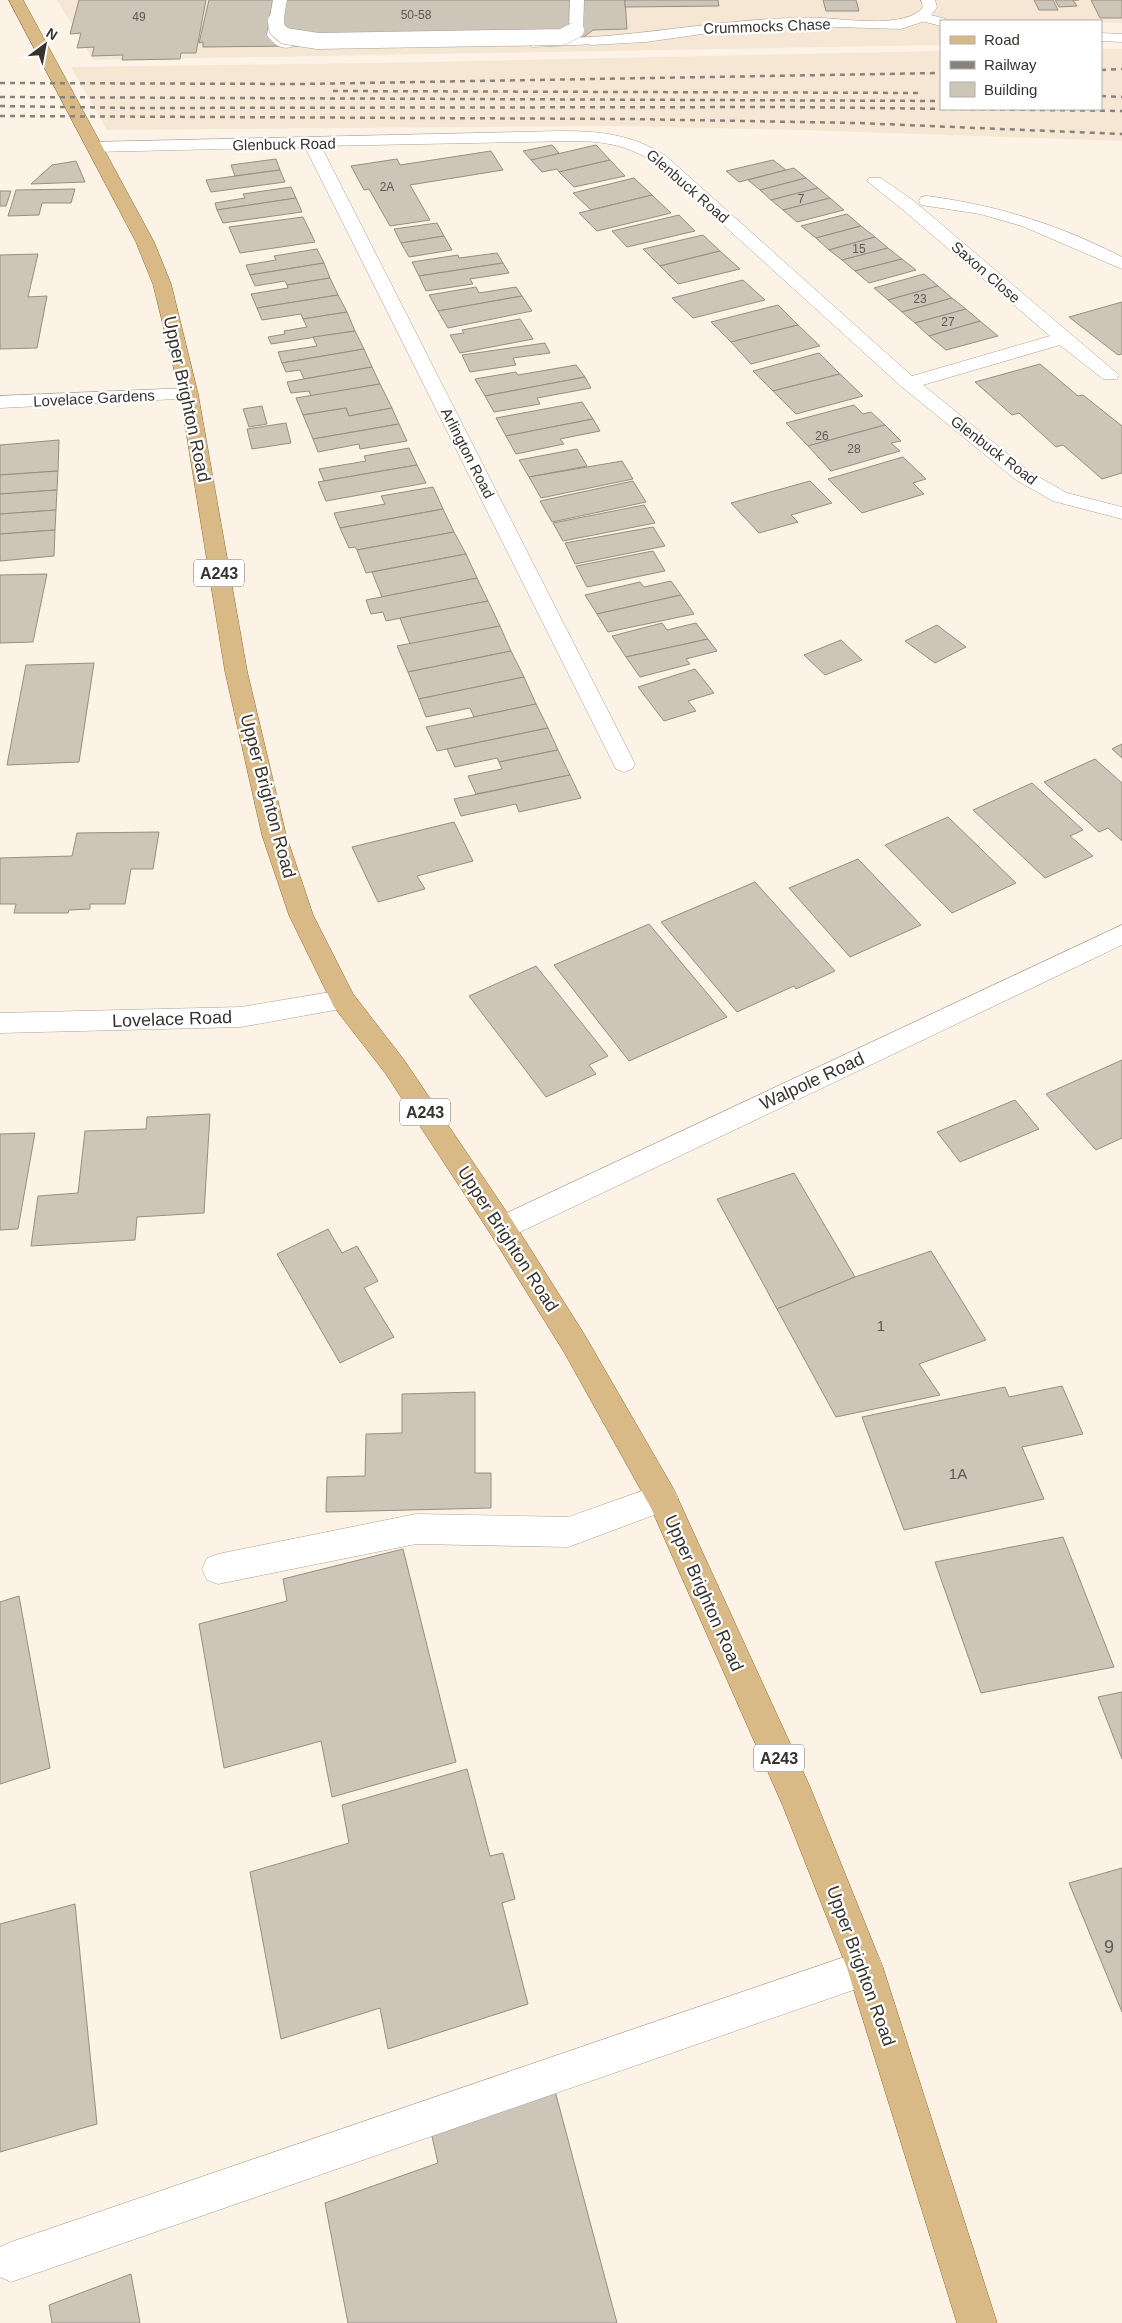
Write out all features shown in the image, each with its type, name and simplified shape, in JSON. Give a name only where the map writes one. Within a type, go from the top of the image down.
[{"type":"main road","name":"A243","points":[[16,0],[94,147]]},
{"type":"main road","name":"Upper Brighton Road","points":[[94,147],[145,242],[162,284],[189,394],[236,671],[274,835],[301,915],[343,1000],[395,1067],[502,1228],[574,1343],[662,1498],[798,1799],[865,1968],[977,2323]]},
{"type":"street","name":"Crummocks Chase","points":[[280,0],[274,36],[289,45],[551,43],[646,38],[744,24],[806,22],[901,25],[923,17]]},
{"type":"street","points":[[276,21],[277,29],[285,36],[318,41],[562,37],[576,30],[577,0]]},
{"type":"street","points":[[928,0],[930,7],[923,17],[940,22]]},
{"type":"street","points":[[1102,37],[1122,38]]},
{"type":"street","name":"Glenbuck Road","points":[[94,147],[560,136],[602,136],[625,140],[643,147],[660,159],[909,383],[1022,476],[1060,497],[1122,513]]},
{"type":"street","name":"Arlington Road","points":[[311,143],[624,764]]},
{"type":"street","name":"Saxon Close","points":[[875,181],[908,205],[1063,338],[1110,375]]},
{"type":"street","points":[[908,205],[927,200],[970,206],[1037,224],[1122,264]]},
{"type":"street","points":[[909,383],[1063,338]]},
{"type":"street","name":"Lovelace Gardens","points":[[0,402],[189,394]]},
{"type":"street","name":"Walpole Road","points":[[502,1228],[1122,934]]},
{"type":"street","name":"Lovelace Road","points":[[0,1023],[241,1017],[343,1000]]},
{"type":"street","points":[[218,1569],[416,1530],[568,1532],[662,1498]]},
{"type":"street","points":[[11,2262],[865,1968]]},
{"type":"shaded area","points":[[57,0],[1122,0],[1122,23],[1102,23],[1102,20],[940,20],[940,45],[93,60]]},
{"type":"shaded area","points":[[1102,49],[1122,49],[1122,141],[802,130],[614,126],[107,130],[71,67],[377,63],[940,51],[940,110],[1102,110]]},
{"type":"building","points":[[79,0],[206,0],[196,53],[181,53],[180,59],[122,60],[123,55],[92,56],[94,47],[77,48],[81,33],[70,34]]},
{"type":"building","points":[[209,0],[625,0],[627,29],[593,30],[584,37],[562,43],[203,47],[203,42],[199,43]]},
{"type":"building","points":[[625,0],[718,0],[719,6],[625,7]]},
{"type":"building","points":[[823,0],[856,0],[859,11],[826,11]]},
{"type":"building","points":[[1034,0],[1053,0],[1058,10],[1039,10]]},
{"type":"building","points":[[1055,0],[1073,0],[1077,6],[1059,7]]},
{"type":"building","points":[[1091,0],[1122,0],[1122,18],[1100,18]]},
{"type":"building","points":[[552,145],[559,153],[536,160],[531,160],[523,151]]},
{"type":"building","points":[[596,145],[610,160],[559,172],[557,169],[542,172],[531,160]]},
{"type":"building","points":[[491,151],[503,170],[410,185],[430,220],[390,226],[369,189],[364,190],[351,166],[397,159],[400,165]]},
{"type":"building","points":[[276,159],[280,170],[235,176],[231,165]]},
{"type":"building","points":[[610,160],[625,176],[574,187],[559,172]]},
{"type":"building","points":[[773,160],[786,170],[739,182],[726,171]]},
{"type":"building","points":[[76,161],[85,182],[31,184],[52,165]]},
{"type":"building","points":[[794,168],[806,178],[760,190],[748,180]]},
{"type":"building","points":[[280,170],[285,182],[211,192],[206,180]]},
{"type":"building","points":[[634,178],[652,195],[591,210],[573,193]]},
{"type":"building","points":[[806,178],[818,188],[771,200],[760,190]]},
{"type":"building","points":[[291,187],[296,198],[217,210],[215,203],[245,198],[243,194]]},
{"type":"building","points":[[818,188],[830,198],[783,210],[771,200]]},
{"type":"building","points":[[75,189],[71,203],[42,203],[39,215],[8,216],[16,190]]},
{"type":"building","points":[[0,191],[11,191],[6,206],[0,206]]},
{"type":"building","points":[[652,195],[671,213],[597,231],[579,213]]},
{"type":"building","points":[[296,198],[302,212],[223,223],[217,210]]},
{"type":"building","points":[[830,198],[844,210],[797,222],[783,210]]},
{"type":"building","points":[[847,214],[861,226],[816,238],[801,226]]},
{"type":"building","points":[[679,215],[695,231],[627,247],[612,231]]},
{"type":"building","points":[[303,217],[315,242],[240,253],[229,227]]},
{"type":"building","points":[[437,223],[444,236],[401,243],[394,229]]},
{"type":"building","points":[[861,226],[875,237],[829,250],[816,238]]},
{"type":"building","points":[[703,235],[720,251],[660,266],[643,249]]},
{"type":"building","points":[[444,236],[452,250],[409,257],[401,243]]},
{"type":"building","points":[[875,237],[888,248],[842,260],[829,250]]},
{"type":"building","points":[[888,248],[902,259],[855,271],[842,260]]},
{"type":"building","points":[[317,249],[324,263],[250,275],[246,265],[276,260],[274,256]]},
{"type":"building","points":[[720,251],[740,269],[678,284],[660,266]]},
{"type":"building","points":[[497,253],[503,263],[419,276],[412,262],[458,255],[459,258]]},
{"type":"building","points":[[38,254],[28,297],[47,296],[37,348],[0,349],[0,255]]},
{"type":"building","points":[[902,259],[916,270],[869,283],[855,271]]},
{"type":"building","points":[[324,263],[330,278],[287,285],[285,281],[255,286],[250,275]]},
{"type":"building","points":[[503,263],[509,273],[470,279],[473,284],[426,291],[419,276]]},
{"type":"building","points":[[924,274],[938,286],[888,300],[874,288]]},
{"type":"building","points":[[330,278],[338,295],[257,308],[251,294],[288,288],[287,285]]},
{"type":"building","points":[[743,280],[765,300],[693,318],[672,298]]},
{"type":"building","points":[[938,286],[952,298],[902,312],[888,300]]},
{"type":"building","points":[[476,287],[479,293],[516,287],[522,296],[438,311],[429,295]]},
{"type":"building","points":[[338,295],[347,312],[303,319],[301,314],[262,320],[257,308]]},
{"type":"building","points":[[522,296],[532,311],[448,328],[438,311]]},
{"type":"building","points":[[952,298],[966,309],[915,323],[902,312]]},
{"type":"building","points":[[1122,302],[1122,354],[1118,355],[1069,317]]},
{"type":"building","points":[[778,305],[798,325],[731,342],[711,322]]},
{"type":"building","points":[[966,309],[980,321],[929,336],[915,323]]},
{"type":"building","points":[[347,312],[355,331],[271,344],[268,337],[285,334],[284,331],[307,327],[303,319]]},
{"type":"building","points":[[520,319],[533,339],[460,353],[450,335],[464,333],[462,330]]},
{"type":"building","points":[[980,321],[998,336],[946,350],[929,336]]},
{"type":"building","points":[[798,325],[820,346],[751,364],[731,342]]},
{"type":"building","points":[[355,331],[364,349],[282,363],[278,352],[317,346],[313,337]]},
{"type":"building","points":[[545,343],[550,353],[513,358],[516,365],[470,372],[462,355]]},
{"type":"building","points":[[364,349],[372,367],[304,379],[300,370],[286,372],[282,363]]},
{"type":"building","points":[[819,353],[840,374],[773,391],[753,371]]},
{"type":"building","points":[[1040,364],[1078,396],[1083,395],[1122,426],[1122,473],[1102,479],[1063,445],[1056,447],[1019,413],[1012,415],[975,382]]},
{"type":"building","points":[[576,365],[585,377],[485,396],[475,379],[516,372],[518,375]]},
{"type":"building","points":[[372,367],[380,384],[311,396],[309,391],[291,393],[287,382]]},
{"type":"building","points":[[840,374],[863,396],[796,414],[773,391]]},
{"type":"building","points":[[585,377],[591,388],[537,398],[540,404],[494,412],[485,396]]},
{"type":"building","points":[[380,384],[392,408],[349,416],[346,408],[303,415],[296,398]]},
{"type":"building","points":[[582,402],[593,419],[506,436],[496,418]]},
{"type":"building","points":[[854,405],[863,414],[871,412],[885,425],[808,446],[786,423]]},
{"type":"building","points":[[262,406],[267,424],[249,427],[243,409]]},
{"type":"building","points":[[346,408],[349,416],[392,408],[399,424],[313,439],[303,415]]},
{"type":"building","points":[[593,419],[600,431],[560,439],[564,444],[516,454],[506,436]]},
{"type":"building","points":[[286,423],[291,443],[252,449],[247,429]]},
{"type":"building","points":[[399,424],[407,441],[360,449],[359,444],[318,452],[313,439]]},
{"type":"building","points":[[885,425],[901,441],[891,443],[900,451],[831,471],[808,446]]},
{"type":"building","points":[[59,440],[58,471],[0,475],[0,445]]},
{"type":"building","points":[[409,448],[417,465],[324,481],[319,469],[366,461],[364,456]]},
{"type":"building","points":[[577,449],[587,466],[529,477],[519,460]]},
{"type":"building","points":[[903,457],[926,479],[913,483],[924,494],[862,513],[828,479]]},
{"type":"building","points":[[622,461],[633,479],[541,498],[529,477]]},
{"type":"building","points":[[417,465],[426,483],[326,501],[318,482]]},
{"type":"building","points":[[58,471],[57,490],[0,494],[0,475]]},
{"type":"building","points":[[633,481],[646,502],[552,522],[540,501]]},
{"type":"building","points":[[810,481],[832,503],[791,515],[798,522],[759,533],[731,503]]},
{"type":"building","points":[[433,487],[443,509],[340,528],[334,513],[385,504],[381,496]]},
{"type":"building","points":[[57,490],[56,510],[0,514],[0,494]]},
{"type":"building","points":[[644,505],[655,523],[563,541],[553,523]]},
{"type":"building","points":[[443,509],[454,532],[357,550],[355,547],[349,548],[340,528]]},
{"type":"building","points":[[56,510],[55,530],[0,534],[0,514]]},
{"type":"building","points":[[653,527],[665,546],[575,564],[565,543]]},
{"type":"building","points":[[55,530],[54,556],[0,561],[0,534]]},
{"type":"building","points":[[454,532],[466,554],[366,573],[357,550]]},
{"type":"building","points":[[653,551],[665,571],[587,587],[576,566]]},
{"type":"building","points":[[466,554],[477,578],[382,597],[372,572]]},
{"type":"building","points":[[47,574],[33,642],[0,643],[0,575]]},
{"type":"building","points":[[477,578],[488,601],[386,621],[383,612],[371,614],[366,600]]},
{"type":"building","points":[[671,581],[681,595],[597,614],[585,595],[640,582],[644,587]]},
{"type":"building","points":[[681,595],[694,614],[608,632],[597,614]]},
{"type":"building","points":[[488,601],[500,626],[410,644],[400,618]]},
{"type":"building","points":[[662,623],[667,630],[696,623],[708,639],[626,657],[612,636]]},
{"type":"building","points":[[937,625],[966,647],[935,663],[905,641]]},
{"type":"building","points":[[500,626],[511,651],[408,672],[397,646]]},
{"type":"building","points":[[708,639],[717,651],[686,659],[690,664],[640,677],[626,657]]},
{"type":"building","points":[[841,640],[862,660],[825,675],[804,655]]},
{"type":"building","points":[[511,651],[524,677],[419,699],[408,672]]},
{"type":"building","points":[[94,663],[79,762],[7,765],[26,665]]},
{"type":"building","points":[[695,669],[714,693],[688,701],[696,711],[664,721],[638,687]]},
{"type":"building","points":[[524,677],[536,704],[474,717],[470,708],[426,717],[419,699]]},
{"type":"building","points":[[536,704],[548,728],[437,751],[426,727]]},
{"type":"building","points":[[548,728],[558,750],[499,762],[497,758],[455,767],[447,749]]},
{"type":"building","points":[[1122,744],[1122,758],[1112,749]]},
{"type":"building","points":[[558,750],[570,775],[476,794],[468,776],[502,769],[499,762]]},
{"type":"building","points":[[1095,759],[1122,783],[1122,841],[1108,828],[1099,832],[1044,782]]},
{"type":"building","points":[[570,775],[581,798],[519,812],[516,804],[461,816],[454,799]]},
{"type":"building","points":[[1032,783],[1083,830],[1070,836],[1093,856],[1045,878],[973,810]]},
{"type":"building","points":[[948,817],[1016,883],[952,913],[885,845]]},
{"type":"building","points":[[454,822],[473,861],[417,876],[425,889],[378,902],[352,847]]},
{"type":"building","points":[[159,832],[153,869],[131,869],[125,904],[90,904],[90,909],[69,910],[68,913],[14,913],[16,904],[0,904],[0,858],[72,856],[77,833]]},
{"type":"building","points":[[858,859],[921,925],[850,957],[789,888]]},
{"type":"building","points":[[755,882],[835,971],[796,989],[794,986],[737,1012],[661,922]]},
{"type":"building","points":[[649,924],[727,1017],[629,1061],[554,965]]},
{"type":"building","points":[[536,966],[608,1056],[589,1065],[596,1074],[546,1097],[469,996]]},
{"type":"building","points":[[1122,1060],[1122,1138],[1096,1150],[1046,1094]]},
{"type":"building","points":[[1015,1100],[1039,1129],[960,1162],[937,1132]]},
{"type":"building","points":[[210,1114],[204,1213],[137,1217],[135,1240],[31,1246],[38,1196],[78,1193],[85,1131],[146,1129],[147,1117]]},
{"type":"building","points":[[35,1133],[18,1229],[0,1230],[0,1134]]},
{"type":"building","points":[[794,1173],[855,1277],[777,1309],[717,1199]]},
{"type":"building","points":[[328,1229],[342,1253],[357,1246],[378,1281],[364,1288],[394,1337],[340,1363],[277,1254]]},
{"type":"building","points":[[931,1251],[986,1340],[919,1364],[940,1395],[836,1417],[777,1309],[855,1277]]},
{"type":"building","points":[[1062,1386],[1083,1434],[1022,1447],[1044,1499],[904,1530],[862,1417],[1005,1387],[1009,1397]]},
{"type":"building","points":[[475,1392],[475,1473],[491,1473],[491,1508],[326,1512],[327,1477],[365,1476],[366,1434],[402,1433],[402,1394]]},
{"type":"building","points":[[1063,1537],[1114,1667],[981,1693],[935,1562]]},
{"type":"building","points":[[403,1549],[456,1762],[332,1797],[321,1741],[224,1768],[199,1624],[287,1601],[283,1579]]},
{"type":"building","points":[[19,1596],[50,1768],[0,1784],[0,1602]]},
{"type":"building","points":[[1122,1692],[1122,1759],[1098,1697]]},
{"type":"building","points":[[467,1769],[490,1856],[503,1853],[515,1899],[502,1903],[528,2004],[388,2049],[380,2008],[281,2039],[250,1872],[349,1843],[342,1805]]},
{"type":"building","points":[[1122,1868],[1122,2012],[1069,1883]]},
{"type":"building","points":[[75,1904],[97,2124],[0,2152],[0,1924]]},
{"type":"building","points":[[555,2091],[617,2323],[348,2323],[325,2203],[438,2163],[431,2132]]},
{"type":"building","points":[[131,2274],[140,2323],[52,2323],[49,2305]]},
{"type":"railway","points":[[1102,70],[1122,69]]},
{"type":"railway","points":[[0,83],[302,84],[940,73]]},
{"type":"railway","points":[[333,91],[923,93]]},
{"type":"railway","points":[[1102,96],[1122,97]]},
{"type":"railway","points":[[0,97],[940,101]]},
{"type":"railway","points":[[0,106],[132,108],[788,107],[940,109]]},
{"type":"railway","points":[[1038,110],[1122,111]]},
{"type":"railway","points":[[0,116],[629,119],[857,123],[1122,134]]}]
